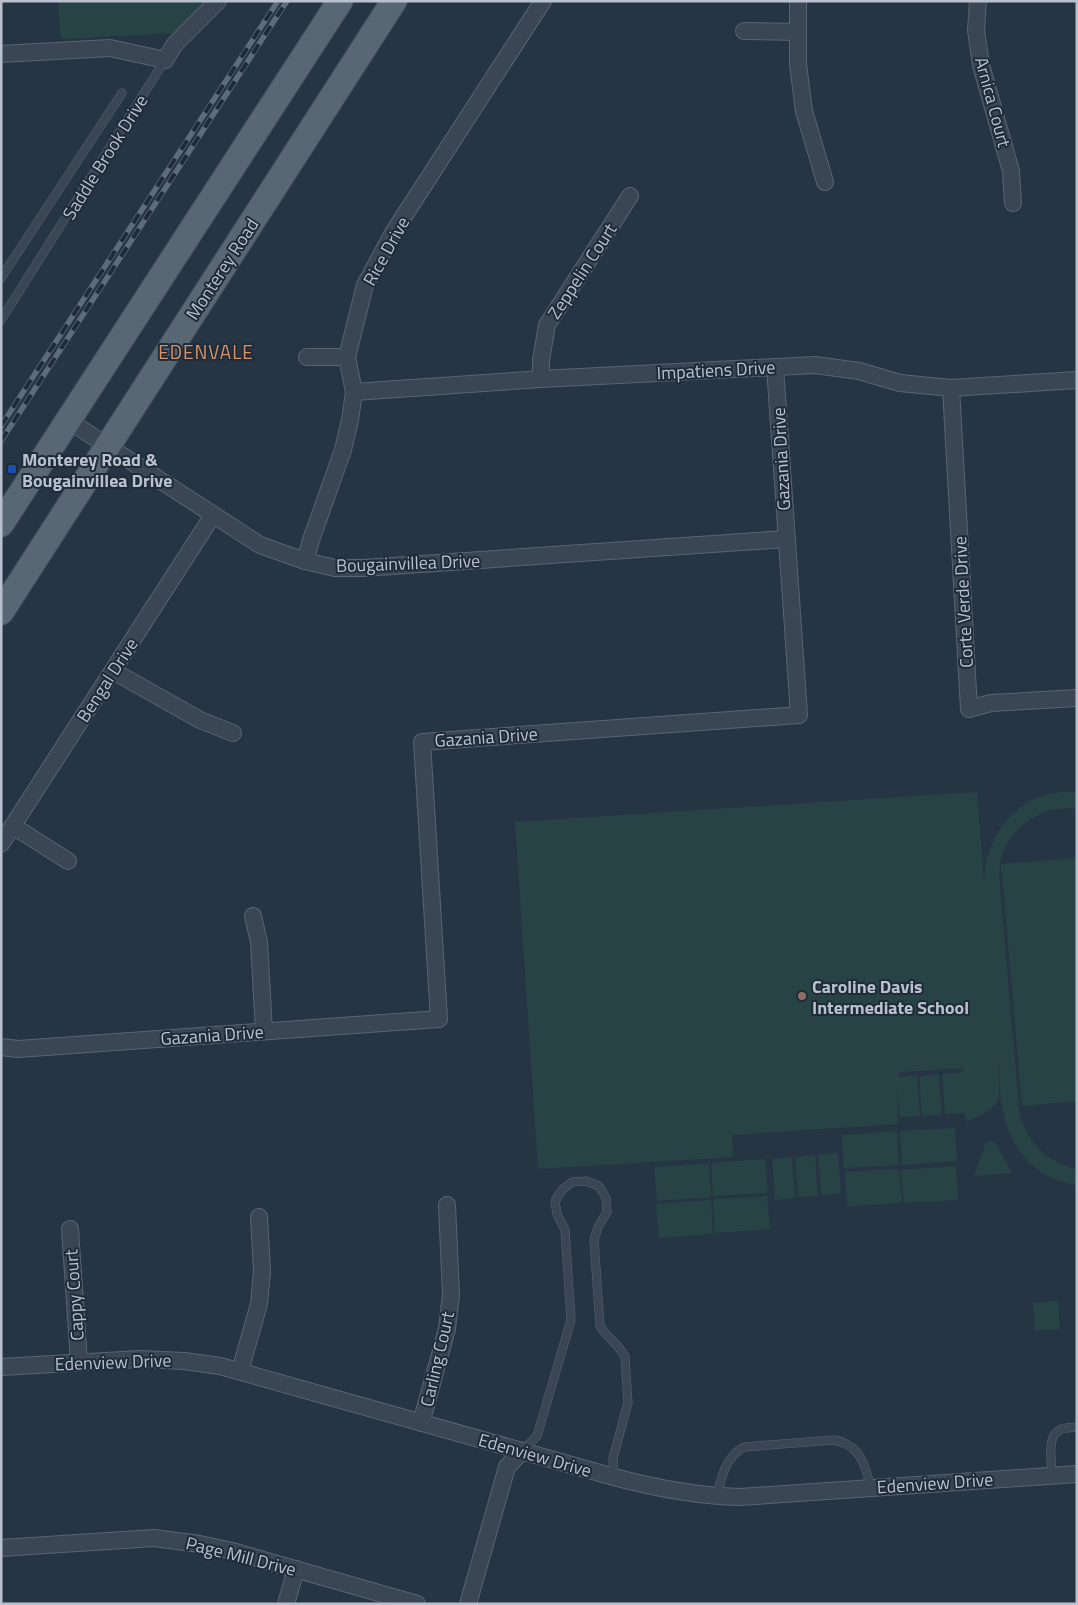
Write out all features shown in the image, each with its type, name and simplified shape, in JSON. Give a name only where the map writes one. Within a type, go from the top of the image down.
[{"type":"main road","points":[[1,524],[340,1]]},
{"type":"main road","name":"Monterey Road","points":[[1,612],[394,1]]},
{"type":"street","name":"Saddle Brook Drive","points":[[165,60],[175,44],[218,1]]},
{"type":"street","name":"Rice Drive","points":[[305,561],[343,450],[350,420],[354,392],[346,357],[365,285],[393,233],[544,1]]},
{"type":"street","points":[[798,1],[798,64],[804,111],[825,182]]},
{"type":"street","name":"Arnica Court","points":[[978,1],[976,30],[981,65],[1012,170],[1012,203]]},
{"type":"street","points":[[744,31],[798,32]]},
{"type":"street","points":[[1,54],[110,48],[165,60]]},
{"type":"street","name":"Zeppelin Court","points":[[541,379],[541,360],[547,325],[630,196]]},
{"type":"street","points":[[307,357],[346,357]]},
{"type":"street","name":"Impatiens Drive","points":[[354,392],[541,379],[815,365],[859,371],[900,383],[951,388],[1077,380]]},
{"type":"street","name":"Gazania Drive","points":[[1,1048],[18,1049],[439,1019],[422,742],[799,715],[775,367]]},
{"type":"street","name":"Corte Verde Drive","points":[[951,388],[969,709],[991,703],[1077,698]]},
{"type":"street","name":"Bougainvillea Drive","points":[[69,421],[260,545],[305,561],[335,568],[362,568],[786,539]]},
{"type":"street","name":"Bengal Drive","points":[[1,844],[212,515]]},
{"type":"street","points":[[113,672],[200,720],[233,733]]},
{"type":"street","points":[[13,826],[68,861]]},
{"type":"street","points":[[253,916],[259,942],[264,1031]]},
{"type":"street","name":"Carling Court","points":[[421,1423],[445,1338],[451,1295],[447,1205]]},
{"type":"street","points":[[240,1371],[258,1304],[262,1271],[259,1217]]},
{"type":"street","name":"Cappy Court","points":[[70,1229],[79,1362]]},
{"type":"street","name":"Edenview Drive","points":[[1,1367],[161,1359],[220,1366],[649,1487],[716,1496],[740,1497],[1077,1474]]},
{"type":"street","points":[[468,1604],[507,1467],[522,1451]]},
{"type":"street","name":"Page Mill Drive","points":[[1,1548],[154,1538],[200,1544],[224,1549],[417,1604]]},
{"type":"street","points":[[286,1604],[296,1570]]},
{"type":"lane","name":"Saddle Brook Drive","points":[[1,320],[165,60]]},
{"type":"lane","points":[[1,278],[122,93]]},
{"type":"lane","points":[[522,1451],[537,1436],[572,1320],[565,1230],[557,1214],[555,1201],[562,1190],[572,1182],[586,1181],[599,1186],[606,1198],[607,1212],[594,1240],[600,1326],[605,1335],[622,1350],[625,1357],[628,1403],[613,1458],[614,1477]]},
{"type":"lane","points":[[1052,1475],[1052,1443],[1054,1436],[1064,1428],[1077,1427]]},
{"type":"lane","points":[[716,1496],[721,1478],[732,1457],[736,1451],[744,1447],[827,1441],[844,1442],[852,1446],[866,1469],[871,1488]]},
{"type":"green space","points":[[58,1],[210,1],[179,33],[61,39]]},
{"type":"green space","points":[[977,792],[984,882],[987,859],[993,841],[1000,828],[1010,817],[1033,800],[1046,795],[1061,792],[1077,792],[1077,809],[1052,810],[1041,814],[1020,827],[1005,847],[999,875],[1020,1117],[1029,1136],[1041,1151],[1057,1162],[1077,1169],[1077,1185],[1048,1176],[1026,1159],[1017,1148],[1005,1121],[1001,1101],[998,1063],[998,1100],[989,1110],[966,1122],[965,1113],[945,1114],[942,1074],[963,1072],[963,1068],[901,1072],[897,1077],[917,1075],[920,1116],[900,1117],[897,1086],[898,1124],[732,1135],[733,1157],[538,1169],[515,822]]},
{"type":"green space","points":[[1077,858],[1077,1101],[1022,1106],[1001,864]]},
{"type":"green space","points":[[939,1074],[942,1115],[922,1116],[919,1076]]},
{"type":"green space","points":[[955,1128],[957,1161],[902,1165],[900,1131]]},
{"type":"green space","points":[[897,1131],[899,1165],[844,1168],[842,1135]]},
{"type":"green space","points":[[994,1141],[1012,1173],[974,1176],[986,1142]]},
{"type":"green space","points":[[838,1153],[841,1194],[821,1195],[818,1155]]},
{"type":"green space","points":[[815,1155],[818,1196],[798,1197],[795,1157]]},
{"type":"green space","points":[[792,1157],[795,1198],[775,1200],[772,1159]]},
{"type":"green space","points":[[765,1159],[768,1193],[713,1196],[711,1163]]},
{"type":"green space","points":[[709,1163],[711,1197],[657,1201],[654,1167]]},
{"type":"green space","points":[[956,1166],[958,1200],[904,1203],[901,1170]]},
{"type":"green space","points":[[899,1169],[902,1203],[847,1206],[845,1172]]},
{"type":"green space","points":[[767,1196],[770,1229],[715,1233],[713,1199]]},
{"type":"green space","points":[[711,1200],[713,1234],[659,1238],[656,1204]]},
{"type":"green space","points":[[1058,1301],[1060,1329],[1035,1331],[1033,1303]]},
{"type":"railway","points":[[1,426],[278,1]]},
{"type":"railway","points":[[1,441],[287,1]]},
{"type":"place","name":"Monterey Road & Bougainvillea Drive","points":[[12,469]]},
{"type":"place","name":"Caroline Davis Intermediate School","points":[[802,996]]},
{"type":"district","name":"EDENVALE","points":[[206,351]]}]
